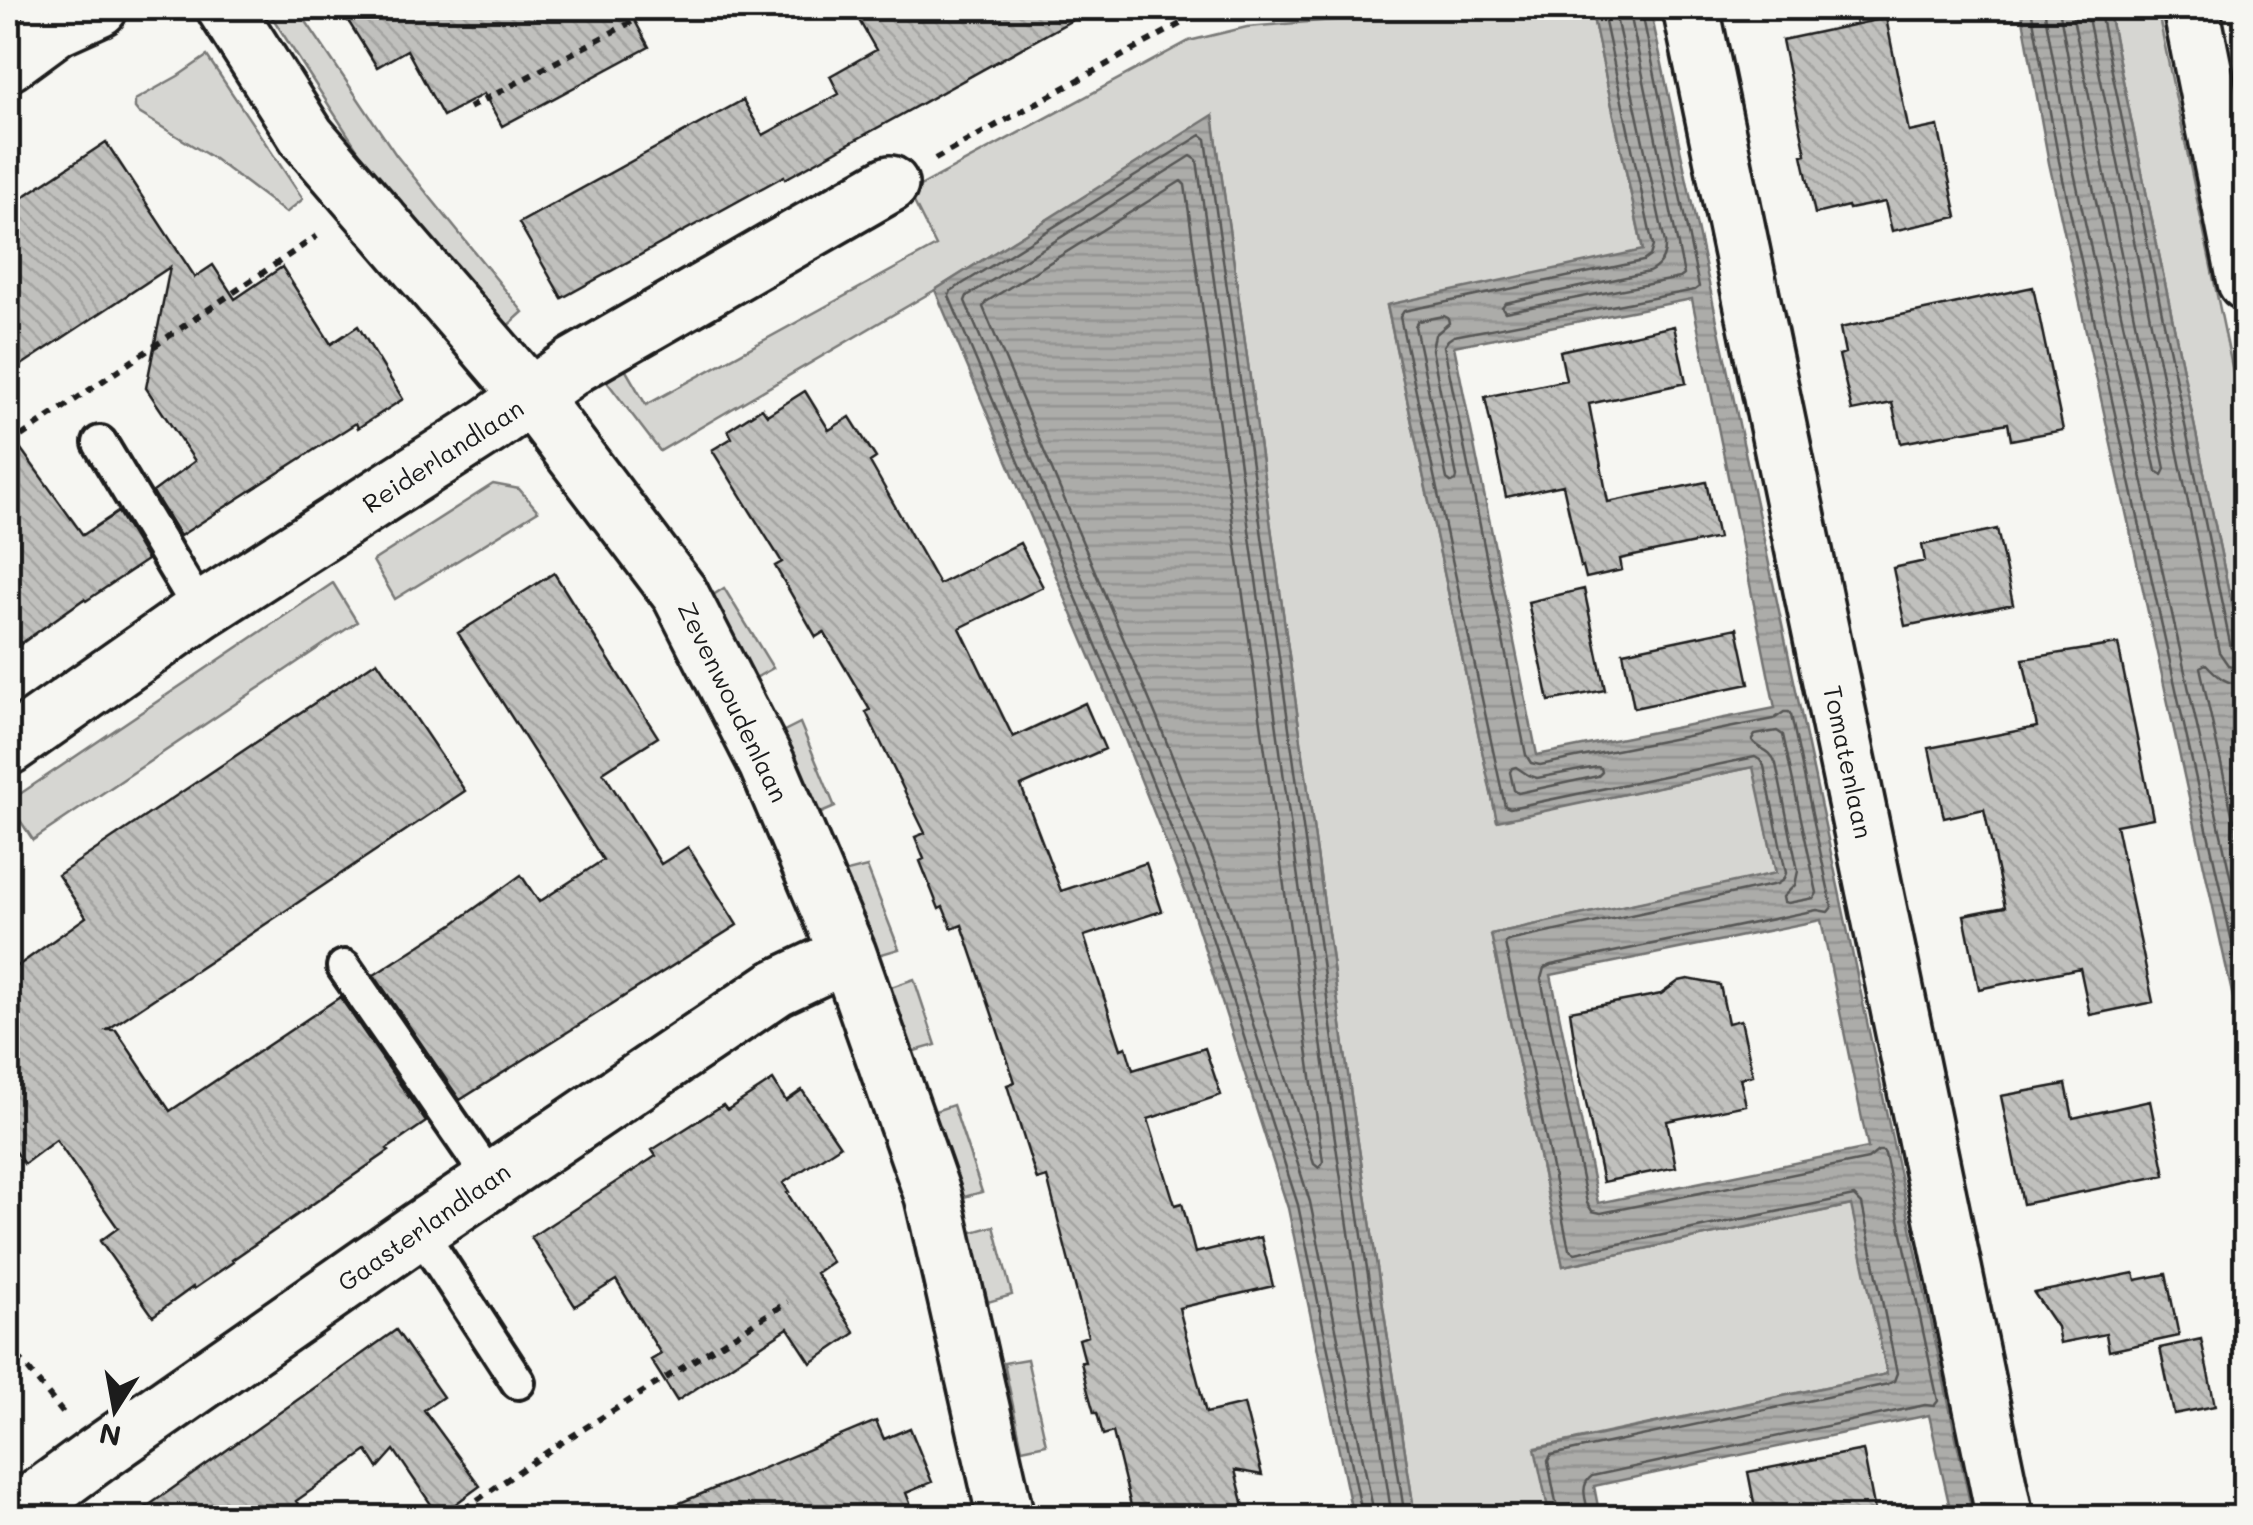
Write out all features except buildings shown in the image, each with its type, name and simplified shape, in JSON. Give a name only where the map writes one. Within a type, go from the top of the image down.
[{"type":"street","name":"Zevenwoudenlaan","points":[[225,8],[307,137],[532,398],[680,594],[767,764],[848,954],[933,1196],[1006,1518]]},
{"type":"street","name":"Tomatenlaan","points":[[1691,8],[2005,1518]]},
{"type":"street","points":[[2191,8],[2246,282]]},
{"type":"street","points":[[8,63],[66,14]]},
{"type":"street","name":"Reiderlandlaan","points":[[8,747],[201,612],[532,398],[575,366],[890,184]]},
{"type":"street","name":"Gaasterlandlaan","points":[[11,1518],[491,1180],[776,988],[848,954]]},
{"type":"lane","points":[[100,443],[201,612]]},
{"type":"lane","points":[[344,967],[491,1180]]},
{"type":"lane","points":[[419,1230],[518,1382]]},
{"type":"path","points":[[470,108],[658,8]]},
{"type":"path","points":[[890,184],[1209,8]]},
{"type":"path","points":[[8,445],[364,205]]},
{"type":"path","points":[[451,1518],[556,1446],[788,1302]]},
{"type":"path","points":[[8,1344],[97,1454]]},
{"type":"shaded area","points":[[286,8],[297,8],[396,155],[523,312],[503,330],[359,152],[272,17]]},
{"type":"shaded area","points":[[1446,8],[1591,8],[1643,251],[1387,306],[1497,820],[1754,767],[1776,874],[1491,934],[1563,1266],[1852,1205],[1887,1374],[1536,1448],[1550,1517],[1415,1517],[1352,1103],[1213,116],[935,290],[660,451],[601,374],[621,362],[646,405],[936,246],[909,192],[1189,41],[1247,27]]},
{"type":"shaded area","points":[[2108,8],[2157,8],[2245,429],[2245,670]]},
{"type":"shaded area","points":[[207,56],[303,199],[286,213],[213,158],[135,108],[135,100]]},
{"type":"shaded area","points":[[493,484],[519,489],[538,511],[395,599],[373,561]]},
{"type":"shaded area","points":[[333,583],[357,622],[33,840],[8,802]]},
{"type":"shaded area","points":[[724,588],[773,668],[750,681],[704,601]]},
{"type":"shaded area","points":[[800,723],[835,807],[814,816],[778,734]]},
{"type":"shaded area","points":[[867,867],[899,949],[875,956],[843,873]]},
{"type":"shaded area","points":[[914,979],[936,1045],[911,1052],[888,988]]},
{"type":"shaded area","points":[[953,1105],[982,1192],[957,1199],[929,1113]]},
{"type":"shaded area","points":[[994,1226],[1012,1295],[988,1302],[969,1233]]},
{"type":"shaded area","points":[[1027,1359],[1046,1444],[1022,1449],[1004,1363]]},
{"type":"water","points":[[1591,8],[1650,8],[1973,1517],[1952,1517],[1929,1415],[1594,1486],[1600,1517],[1550,1517],[1535,1449],[1887,1374],[1851,1205],[1563,1266],[1491,934],[1776,873],[1753,767],[1497,821],[1387,305],[1643,250]],"holes":[[[1692,299],[1775,708],[1537,755],[1454,346]],[[1821,920],[1868,1148],[1598,1203],[1551,975]]]},
{"type":"water","points":[[2021,8],[2108,8],[2245,670],[2245,1052],[2049,163]]},
{"type":"water","points":[[1213,115],[1352,1103],[1415,1517],[1353,1517],[1288,1208],[1191,906],[1122,732],[935,290]]}]
